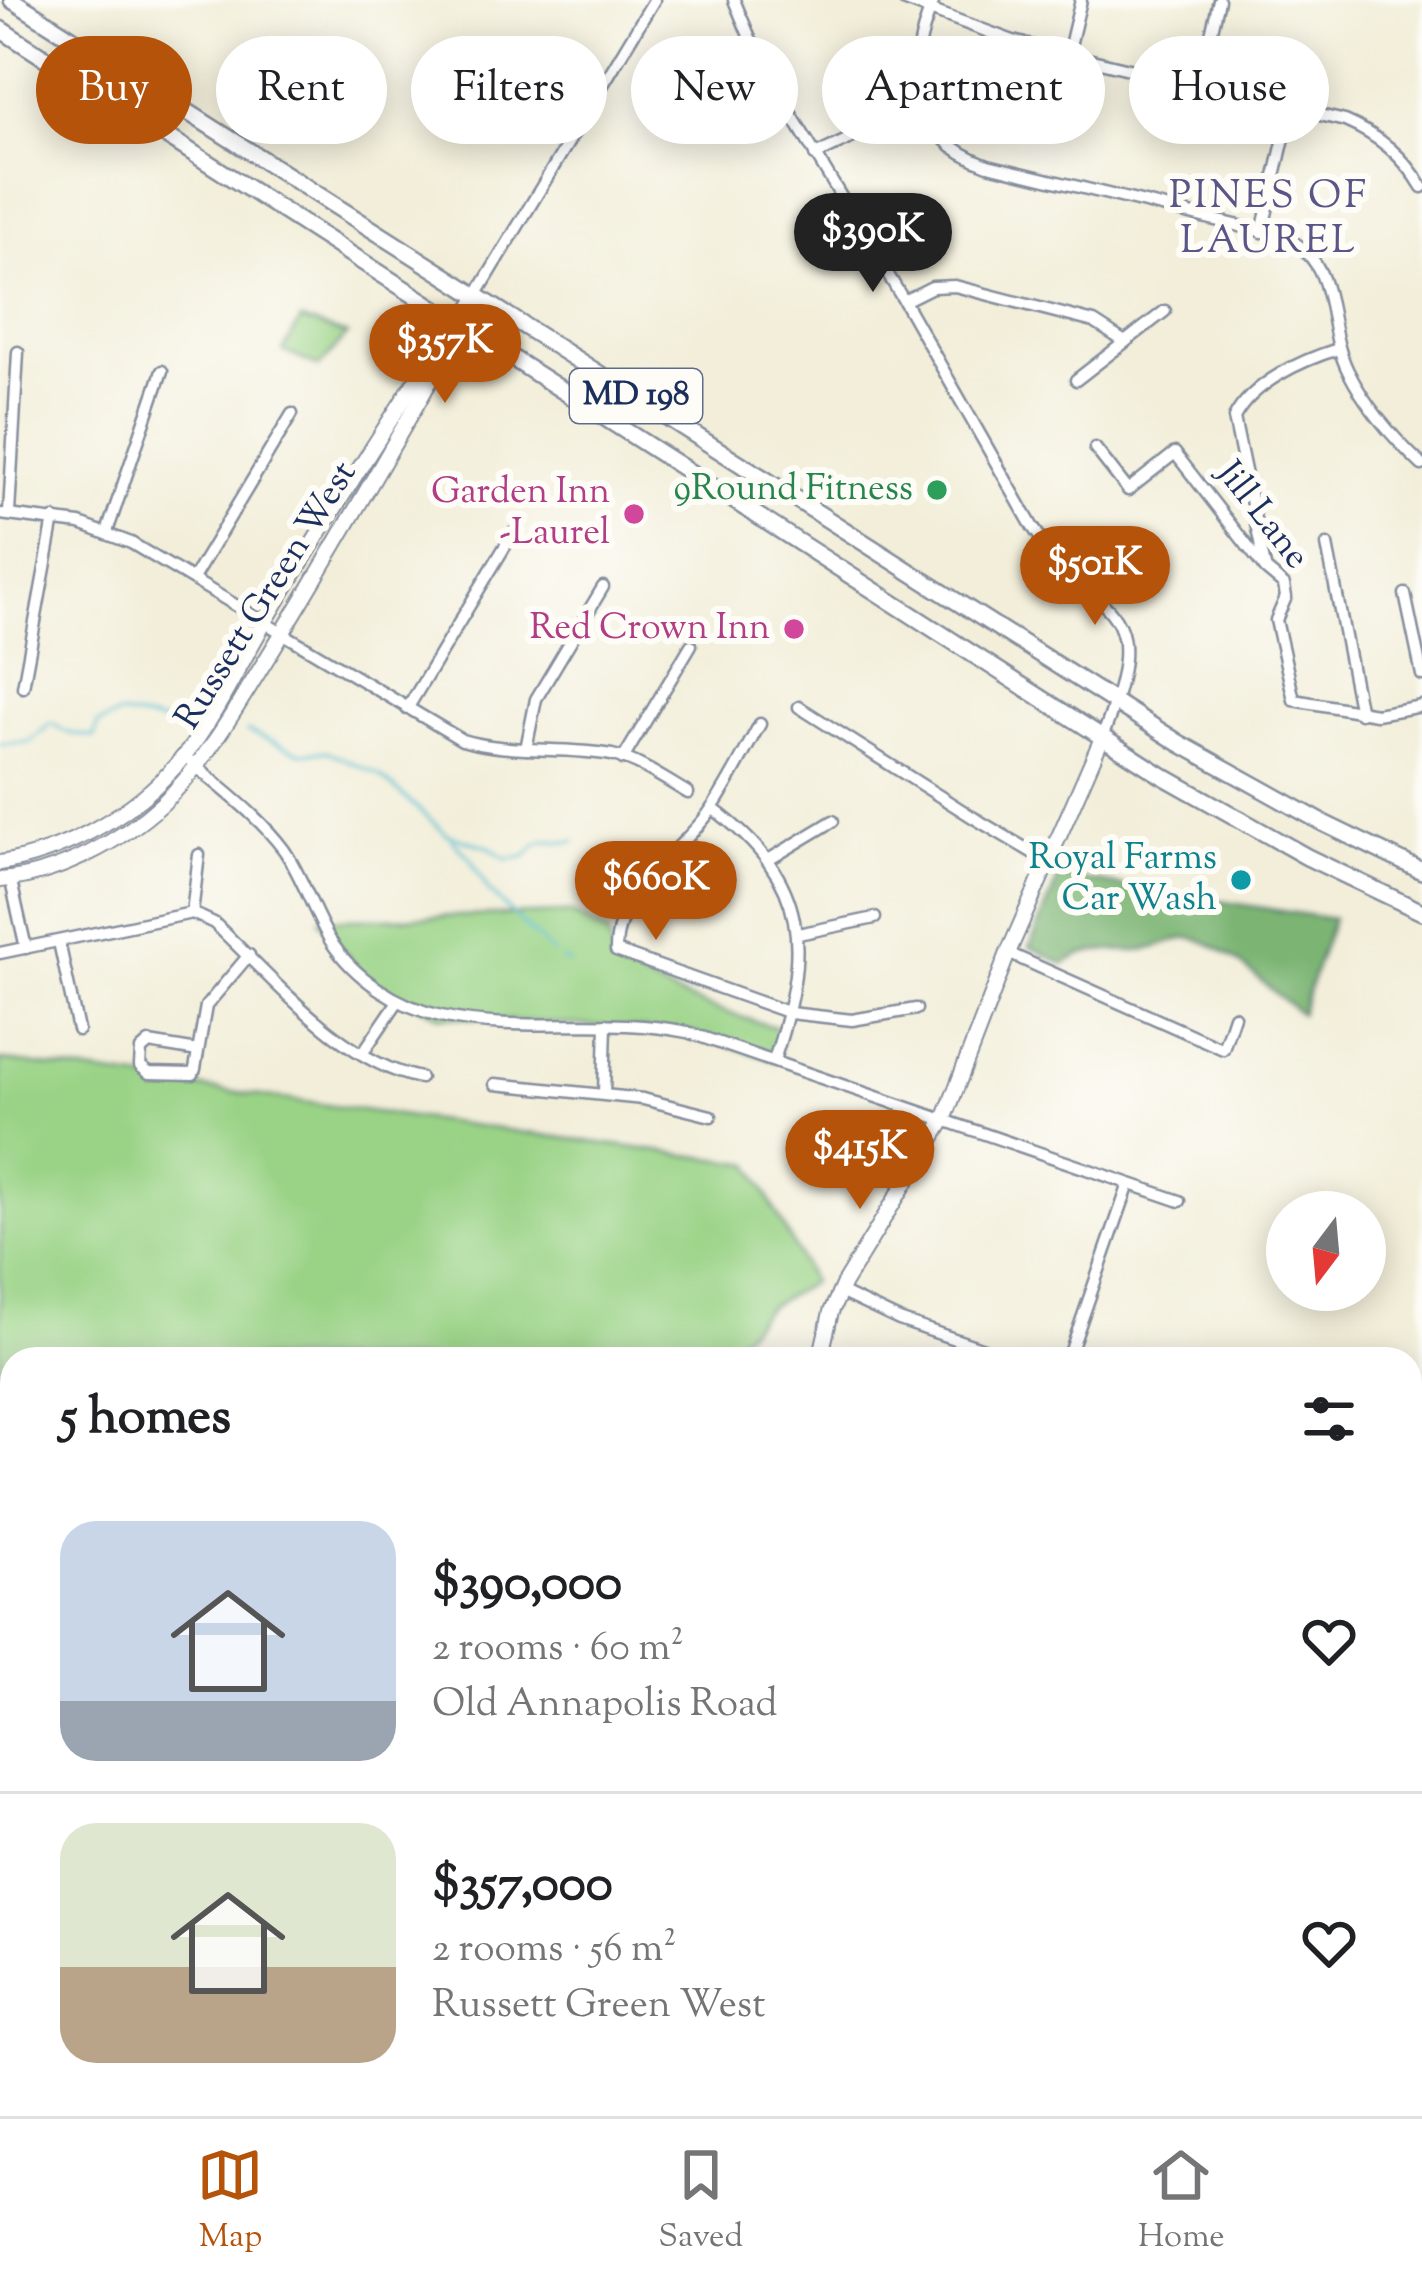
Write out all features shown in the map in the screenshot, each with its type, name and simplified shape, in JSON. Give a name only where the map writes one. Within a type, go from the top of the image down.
[{"type":"main road","name":"MD 198","points":[[13,0],[1116,702],[1248,782],[1422,871]]},
{"type":"main road","name":"MD 198","points":[[1,30],[1102,738],[1230,815],[1422,912]]},
{"type":"main road","points":[[422,301],[432,356]]},
{"type":"street","points":[[459,324],[654,0]]},
{"type":"street","points":[[734,0],[761,64],[1041,540],[1115,614],[1126,645],[1116,702],[1008,953],[944,1120],[839,1292],[823,1347]]},
{"type":"street","points":[[903,0],[932,5],[999,36]]},
{"type":"street","points":[[1072,36],[1081,0]]},
{"type":"street","points":[[1211,36],[1219,0]]},
{"type":"street","points":[[921,36],[932,5]]},
{"type":"street","points":[[1329,119],[1367,130],[1410,166],[1422,187]]},
{"type":"street","points":[[815,155],[838,144]]},
{"type":"street","points":[[950,144],[972,160],[1296,242],[1315,258],[1338,349],[1380,420],[1422,465]]},
{"type":"street","points":[[1262,232],[1283,144]]},
{"type":"street","points":[[904,301],[932,287],[955,286],[1094,322],[1125,342]]},
{"type":"street","points":[[1076,380],[1165,311]]},
{"type":"street","name":"Russett Green West","points":[[4,862],[69,842],[117,815],[189,761],[265,620],[432,356],[459,324]]},
{"type":"street","name":"Russett Green West","points":[[5,879],[77,857],[108,842],[162,803],[283,632],[459,324]]},
{"type":"street","points":[[1266,570],[1234,418],[1246,402],[1284,372],[1338,349]]},
{"type":"street","points":[[18,352],[5,513],[107,532],[194,577],[461,740],[623,758],[688,793]]},
{"type":"street","points":[[107,532],[162,370]]},
{"type":"street","points":[[194,577],[292,415]]},
{"type":"street","name":"Jill Lane","points":[[1095,448],[1128,490],[1175,453],[1286,590],[1276,620],[1294,700],[1360,713],[1422,706]]},
{"type":"street","points":[[23,687],[54,519]]},
{"type":"street","points":[[407,709],[513,532]]},
{"type":"street","points":[[1327,545],[1360,713]]},
{"type":"street","points":[[526,749],[536,699],[603,587]]},
{"type":"street","points":[[1405,594],[1422,675]]},
{"type":"street","points":[[623,758],[691,645]]},
{"type":"street","points":[[799,707],[974,818],[1049,857]]},
{"type":"street","points":[[760,724],[712,808],[632,901],[616,934],[616,951],[790,1013],[852,1019],[916,1009]]},
{"type":"street","points":[[189,761],[271,834],[286,853],[333,944],[365,979],[398,1001],[461,1019],[687,1032],[1180,1201]]},
{"type":"street","points":[[712,808],[770,859],[798,934],[790,1013],[774,1060]]},
{"type":"street","points":[[770,859],[833,820]]},
{"type":"street","points":[[192,913],[199,854]]},
{"type":"street","points":[[4,862],[26,948]]},
{"type":"street","points":[[0,953],[192,913],[214,923],[333,1034],[388,1070],[420,1078]]},
{"type":"street","points":[[798,934],[875,918]]},
{"type":"street","points":[[59,942],[78,1030]]},
{"type":"street","points":[[1008,953],[1223,1049],[1234,1016]]},
{"type":"street","points":[[198,1051],[149,1043],[141,1050],[140,1066],[149,1072],[188,1077],[195,1069],[206,1006],[249,955]]},
{"type":"street","points":[[362,1054],[398,1001]]},
{"type":"street","points":[[604,1094],[606,1024]]},
{"type":"street","points":[[495,1084],[643,1099],[711,1116]]},
{"type":"street","points":[[1072,1347],[1129,1184]]},
{"type":"street","points":[[839,1292],[898,1320],[978,1347]]},
{"type":"green space","points":[[301,320],[347,335],[319,367],[283,351]]},
{"type":"green space","points":[[1059,876],[1333,919],[1300,1014],[1233,958],[1204,941],[1179,939],[1145,950],[1090,952],[1064,964],[1030,947]]},
{"type":"green space","points":[[571,913],[608,934],[614,952],[652,984],[784,1030],[774,1060],[687,1032],[440,1016],[365,979],[320,920]]},
{"type":"green space","points":[[0,1060],[751,1164],[812,1282],[768,1307],[731,1347],[0,1347]]},
{"type":"waterway","points":[[0,744],[30,742],[51,723],[68,733],[94,737],[98,724],[119,715],[176,724]]},
{"type":"waterway","points":[[247,731],[301,753],[327,751],[379,775],[448,835],[489,847],[506,859],[525,857],[544,841],[575,841]]},
{"type":"waterway","points":[[452,840],[470,858],[488,890],[553,954]]},
{"type":"waterway","points":[[563,960],[569,963]]},
{"type":"place","name":"9Round Fitness","points":[[937,490]]},
{"type":"place","name":"Garden Inn -Laurel","points":[[634,514]]},
{"type":"place","name":"Red Crown Inn","points":[[794,629]]},
{"type":"place","name":"Royal Farms Car Wash","points":[[1241,880]]},
{"type":"district","name":"PINES OF LAUREL","points":[[1269,220]]}]
